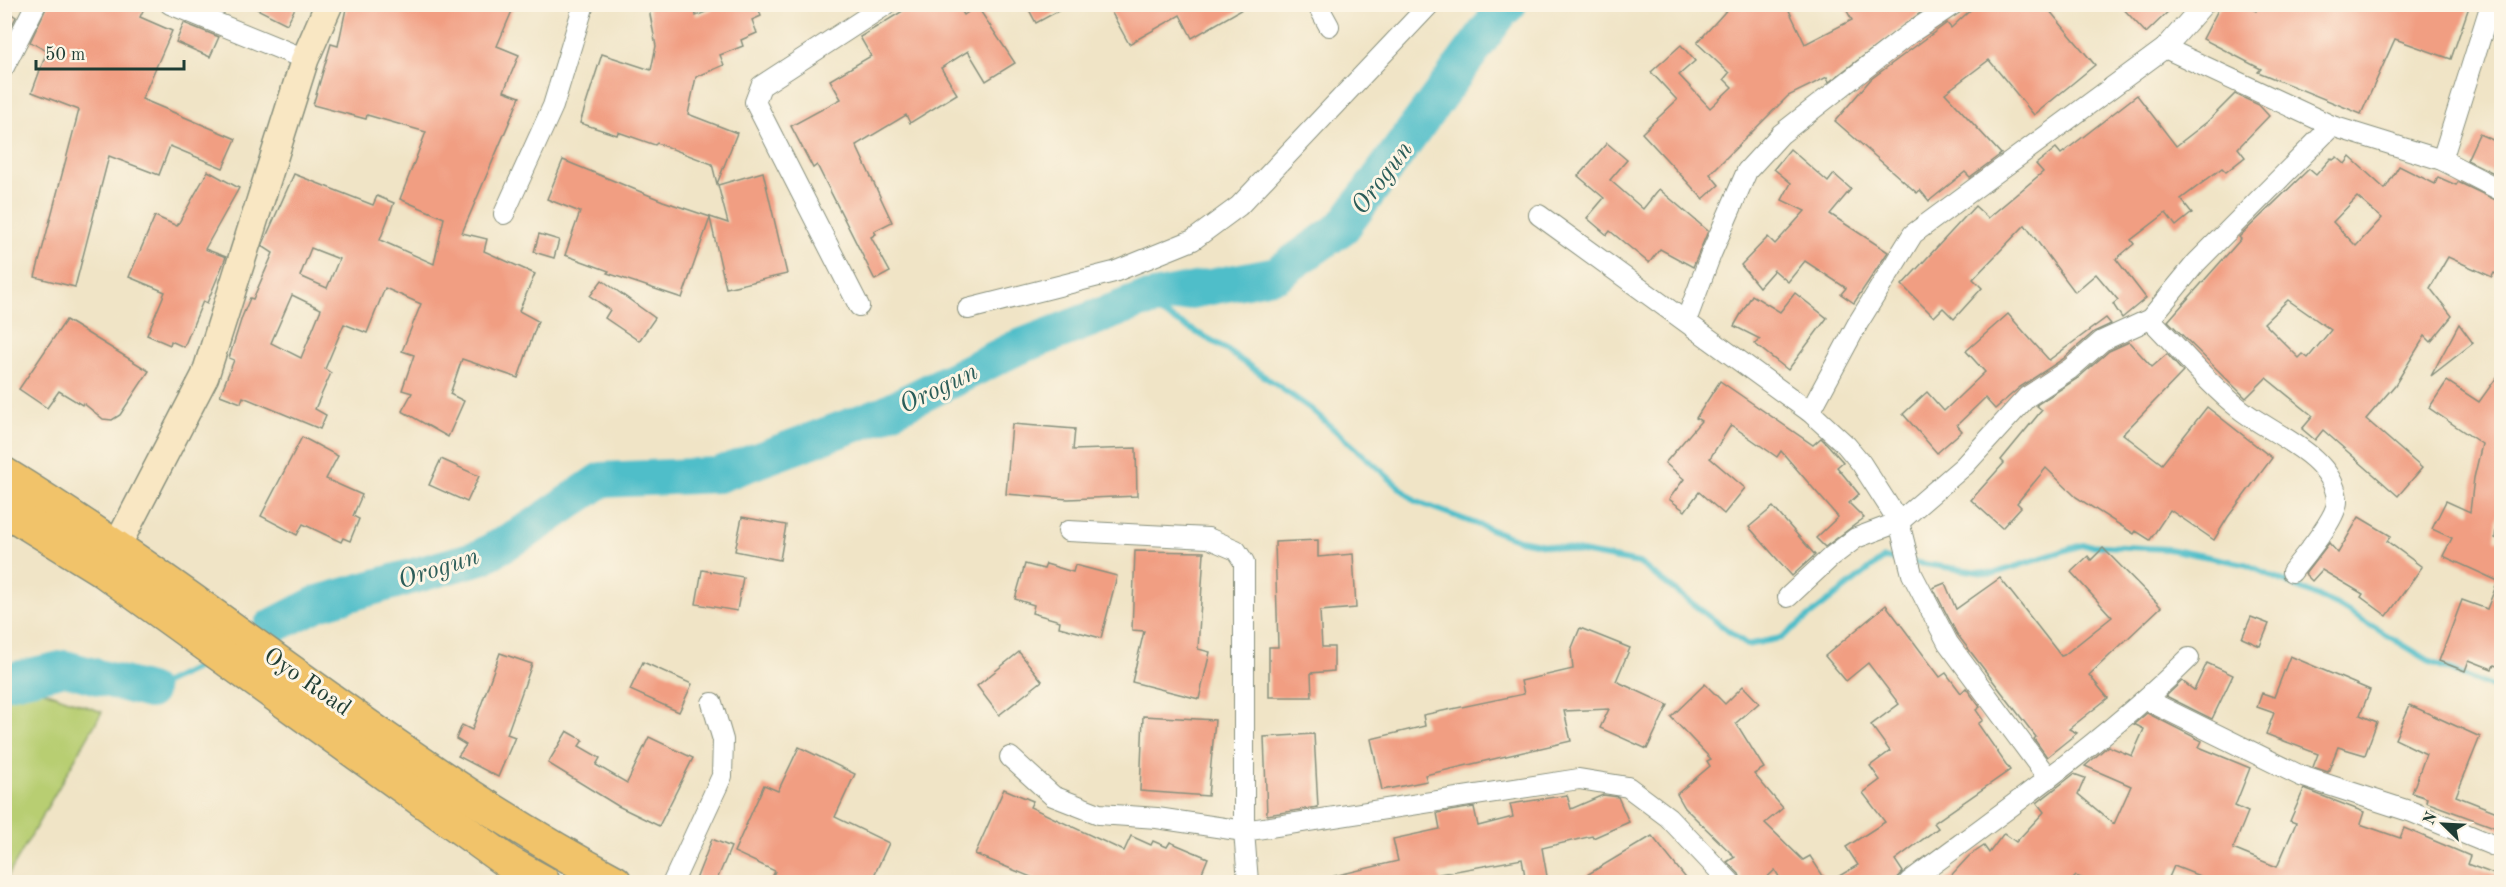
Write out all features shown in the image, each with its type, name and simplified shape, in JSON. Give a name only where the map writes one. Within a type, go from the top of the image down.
[{"type":"highway","name":"Oyo Road","points":[[4,474],[111,559],[509,863],[543,882]]},
{"type":"highway","name":"Oyo Road","points":[[4,509],[111,559],[597,878]]},
{"type":"main road","points":[[111,559],[205,376],[305,59],[329,4]]},
{"type":"street","points":[[4,67],[36,4]]},
{"type":"street","points":[[170,4],[305,59]]},
{"type":"street","points":[[504,214],[553,106],[584,4]]},
{"type":"street","points":[[859,306],[755,102],[761,86],[887,4]]},
{"type":"street","points":[[1317,4],[1329,26]]},
{"type":"street","points":[[968,309],[1114,272],[1193,240],[1239,206],[1430,4]]},
{"type":"street","points":[[1686,321],[1711,254],[1747,171],[1781,134],[1909,34],[1954,4]]},
{"type":"street","points":[[1810,412],[1858,323],[1913,234],[2165,48],[2204,4]]},
{"type":"street","points":[[2442,160],[2491,4]]},
{"type":"street","points":[[2165,48],[2332,126],[2442,160],[2502,191]]},
{"type":"street","points":[[1788,597],[1831,557],[1856,538],[1899,522],[1964,466],[2027,397],[2070,369],[2102,341],[2150,319],[2196,263],[2332,126]]},
{"type":"street","points":[[1539,214],[1810,412],[1854,454],[1899,522],[1912,574],[1937,624],[1974,680],[2048,778]]},
{"type":"street","points":[[2150,319],[2239,409],[2312,458],[2331,478],[2338,501],[2334,513],[2292,572]]},
{"type":"street","points":[[1068,531],[1208,538],[1236,550],[1244,562],[1244,831],[1248,882]]},
{"type":"street","points":[[1909,882],[2048,778],[2147,700],[2189,658]]},
{"type":"street","points":[[2147,700],[2301,776],[2412,812],[2502,849]]},
{"type":"street","points":[[673,882],[722,776],[723,740],[712,703]]},
{"type":"street","points":[[1010,757],[1053,796],[1099,814],[1157,818],[1244,831],[1579,779],[1628,787],[1668,817],[1730,882]]},
{"type":"green space","points":[[4,677],[102,712],[5,881]]},
{"type":"building","points":[[48,4],[146,4],[140,17],[172,31],[142,99],[236,139],[223,168],[170,146],[159,175],[109,156],[75,287],[35,277],[79,110],[32,92],[47,51],[30,42]]},
{"type":"building","points":[[247,4],[297,4],[287,24]]},
{"type":"building","points":[[347,4],[515,4],[497,46],[519,55],[504,91],[520,97],[462,233],[487,239],[484,251],[535,274],[519,311],[538,321],[518,378],[462,359],[450,394],[464,401],[448,437],[402,411],[412,393],[402,390],[414,355],[402,351],[421,304],[385,288],[367,333],[344,324],[325,369],[331,373],[315,409],[326,415],[320,429],[243,397],[241,403],[220,395],[234,360],[229,358],[242,317],[250,298],[253,299],[273,253],[262,246],[294,174],[373,205],[377,196],[394,203],[380,240],[434,264],[444,218],[400,199],[426,132],[367,115],[366,119],[313,105],[331,44],[338,46]],"holes":[[[311,248],[339,259],[327,288],[300,276]],[[292,295],[321,309],[301,358],[271,343]]]},
{"type":"building","points":[[648,4],[694,4],[696,16],[725,4],[757,4],[761,16],[752,20],[757,33],[741,40],[743,46],[720,55],[724,65],[696,77],[688,114],[737,133],[717,184],[712,164],[657,143],[655,145],[618,132],[617,135],[580,123],[602,54],[651,70],[656,46]]},
{"type":"building","points":[[914,4],[957,4],[964,15],[977,6],[1015,63],[986,81],[968,51],[941,68],[957,94],[910,123],[906,115],[856,145],[892,222],[874,231],[876,234],[871,237],[890,272],[875,280],[817,165],[813,168],[791,126],[841,99],[830,80],[871,56],[860,37]]},
{"type":"building","points":[[1026,4],[1071,4],[1036,23]]},
{"type":"building","points":[[1107,4],[1251,4],[1192,38],[1180,15],[1129,44]]},
{"type":"building","points":[[1732,4],[1786,4],[1805,44],[1852,20],[1843,4],[1932,4],[1829,82],[1827,77],[1788,96],[1710,174],[1719,185],[1703,199],[1642,133],[1677,100],[1651,72],[1681,45],[1695,61],[1679,75],[1710,108],[1732,87],[1724,79],[1729,73],[1697,43]]},
{"type":"building","points":[[1977,4],[2044,4],[2095,65],[2034,115],[1989,60],[1945,93],[2001,154],[1970,177],[1965,172],[1929,201],[1920,190],[1917,193],[1835,121],[1871,79],[1947,23],[1951,28]]},
{"type":"building","points":[[2119,4],[2176,4],[2146,33]]},
{"type":"building","points":[[2221,4],[2243,4],[2256,11],[2259,4],[2470,4],[2451,59],[2395,39],[2361,114],[2258,72],[2261,69],[2203,39]]},
{"type":"building","points":[[4,9],[16,17],[9,31],[4,28]]},
{"type":"building","points":[[184,23],[219,37],[210,57],[176,42]]},
{"type":"building","points":[[2235,94],[2259,105],[2269,116],[2238,148],[2245,157],[2226,172],[2222,168],[2181,199],[2192,213],[2176,226],[2166,213],[2131,240],[2134,244],[2116,259],[2146,298],[2122,318],[2113,304],[2118,300],[2096,274],[2075,292],[2025,225],[1973,279],[1982,288],[1954,319],[1943,308],[1934,317],[1902,285],[1975,206],[1988,218],[2043,172],[2036,164],[2056,148],[2061,154],[2137,95],[2176,146],[2207,122]]},
{"type":"building","points":[[2479,134],[2502,144],[2502,177],[2467,160]]},
{"type":"building","points":[[1607,143],[1627,160],[1610,180],[1643,209],[1659,189],[1708,231],[1693,267],[1660,249],[1649,263],[1610,231],[1607,235],[1587,218],[1604,198],[1578,176]]},
{"type":"building","points":[[1790,149],[1828,182],[1834,174],[1851,189],[1830,214],[1888,252],[1854,303],[1841,294],[1846,288],[1805,261],[1788,282],[1774,270],[1759,287],[1741,265],[1768,237],[1775,244],[1805,211],[1782,200],[1791,183],[1774,169]]},
{"type":"building","points":[[2337,157],[2345,164],[2350,157],[2385,189],[2399,166],[2435,184],[2438,177],[2456,185],[2458,182],[2502,203],[2502,277],[2494,273],[2492,277],[2448,257],[2430,288],[2452,316],[2431,342],[2425,336],[2395,385],[2366,419],[2422,468],[2398,496],[2323,430],[2315,440],[2302,429],[2313,416],[2266,378],[2246,398],[2168,321],[2241,239],[2239,237],[2309,169],[2316,175],[2331,158],[2333,160]],"holes":[[[2357,197],[2382,218],[2356,246],[2333,222]],[[2288,300],[2331,330],[2308,358],[2303,354],[2299,358],[2264,323]]]},
{"type":"building","points":[[563,160],[663,201],[728,223],[718,185],[763,172],[787,274],[726,288],[710,218],[682,298],[607,273],[609,271],[565,255],[580,212],[547,199]]},
{"type":"building","points":[[208,171],[239,188],[205,249],[226,257],[207,303],[203,301],[184,347],[171,341],[170,345],[147,335],[165,292],[129,277],[155,216],[177,226]]},
{"type":"building","points":[[539,234],[559,240],[554,258],[534,252]]},
{"type":"building","points":[[602,280],[655,318],[639,341],[605,318],[610,310],[590,296]]},
{"type":"building","points":[[1795,293],[1827,318],[1788,370],[1755,344],[1760,339],[1734,326],[1752,295],[1780,312]]},
{"type":"building","points":[[2008,314],[2049,360],[2106,318],[2111,324],[2094,332],[2063,359],[2020,387],[1995,409],[1985,398],[1957,425],[1962,431],[1937,453],[1903,414],[1927,392],[1944,411],[1985,372],[1966,351]]},
{"type":"building","points":[[66,320],[149,371],[120,415],[112,420],[103,419],[83,403],[82,405],[59,391],[47,408],[19,389]]},
{"type":"building","points":[[2459,324],[2473,343],[2431,376]]},
{"type":"building","points":[[2129,342],[2152,367],[2167,354],[2183,372],[2123,434],[2162,464],[2207,407],[2272,458],[2228,517],[2214,540],[2170,510],[2150,540],[2136,531],[2134,534],[2076,497],[2046,468],[2017,503],[2021,507],[2002,528],[1971,500],[2004,463],[2001,460],[2042,410],[2036,405],[2078,378],[2109,351]]},
{"type":"building","points":[[2502,370],[2502,512],[2498,512],[2495,538],[2502,541],[2502,668],[2494,665],[2492,669],[2469,660],[2465,671],[2439,661],[2462,600],[2487,609],[2498,581],[2443,556],[2452,538],[2432,529],[2446,501],[2470,512],[2474,478],[2482,444],[2429,408],[2447,381],[2479,402]]},
{"type":"building","points":[[1720,381],[1813,445],[1821,438],[1843,462],[1837,467],[1859,494],[1849,503],[1864,518],[1825,547],[1816,538],[1838,517],[1781,451],[1777,457],[1731,425],[1710,458],[1745,488],[1724,514],[1699,492],[1685,511],[1669,499],[1684,479],[1665,463],[1701,421],[1696,418]]},
{"type":"building","points":[[1012,424],[1075,429],[1073,450],[1136,448],[1137,496],[1068,499],[1006,494]]},
{"type":"building","points":[[302,437],[338,456],[326,479],[362,495],[353,516],[359,519],[350,541],[343,538],[341,542],[303,524],[297,535],[261,516]]},
{"type":"building","points":[[441,459],[479,476],[467,502],[429,485]]},
{"type":"building","points":[[1773,507],[1815,555],[1792,576],[1749,527]]},
{"type":"building","points":[[742,517],[786,525],[780,560],[735,551]]},
{"type":"building","points":[[2359,517],[2391,536],[2387,541],[2422,567],[2387,616],[2361,597],[2363,594],[2322,570],[2312,581],[2305,574],[2329,543],[2338,553]]},
{"type":"building","points":[[1318,540],[1318,557],[1353,554],[1356,608],[1320,611],[1322,647],[1334,647],[1334,671],[1311,673],[1312,697],[1269,697],[1269,647],[1278,647],[1275,542]]},
{"type":"building","points":[[2103,548],[2161,607],[2089,675],[2108,698],[2069,729],[2077,733],[2047,757],[2034,739],[2036,737],[1957,634],[1933,588],[1945,583],[1956,609],[2000,578],[2061,656],[2112,617],[2071,572],[2088,556],[2091,560]]},
{"type":"building","points":[[1135,551],[1204,552],[1198,649],[1210,652],[1199,699],[1132,682],[1144,631],[1132,630]]},
{"type":"building","points":[[1025,564],[1044,569],[1046,564],[1073,572],[1075,565],[1117,576],[1101,638],[1059,627],[1060,621],[1032,613],[1034,605],[1015,599]]},
{"type":"building","points":[[702,570],[743,577],[737,611],[696,604]]},
{"type":"building","points":[[1886,605],[1940,677],[1946,673],[1961,693],[1966,688],[1980,707],[1976,710],[1983,720],[1978,724],[2010,770],[1934,823],[1938,828],[1895,860],[1903,872],[1894,882],[1829,882],[1858,865],[1846,847],[1885,822],[1863,793],[1880,780],[1870,766],[1890,751],[1871,725],[1899,704],[1868,663],[1846,681],[1825,656]]},
{"type":"building","points":[[2251,617],[2269,624],[2260,646],[2242,638]]},
{"type":"building","points":[[1580,628],[1630,648],[1616,681],[1668,705],[1647,749],[1600,728],[1609,709],[1564,711],[1571,741],[1425,775],[1427,781],[1382,790],[1371,739],[1425,726],[1423,715],[1524,694],[1521,681],[1573,669],[1571,650]]},
{"type":"building","points":[[1019,652],[1042,681],[999,715],[977,686]]},
{"type":"building","points":[[500,653],[532,664],[507,734],[515,737],[498,777],[458,756],[466,745],[456,739],[462,725],[472,730]]},
{"type":"building","points":[[2290,656],[2370,690],[2360,715],[2377,722],[2365,755],[2338,747],[2328,772],[2313,767],[2318,754],[2266,734],[2274,713],[2257,707],[2262,693],[2274,697]]},
{"type":"building","points":[[643,662],[692,684],[679,712],[630,690]]},
{"type":"building","points":[[2207,663],[2233,675],[2212,719],[2166,696],[2182,681],[2194,690]]},
{"type":"building","points":[[1705,684],[1725,704],[1743,686],[1759,703],[1736,723],[1764,768],[1754,774],[1783,808],[1765,823],[1803,860],[1810,856],[1827,882],[1782,882],[1775,870],[1762,882],[1742,882],[1739,874],[1727,862],[1735,857],[1685,808],[1677,794],[1710,766],[1707,761],[1711,759],[1671,717]]},
{"type":"building","points":[[2410,705],[2480,737],[2456,796],[2502,814],[2502,830],[2426,802],[2427,798],[2412,793],[2426,754],[2395,739]]},
{"type":"building","points":[[2147,713],[2202,741],[2199,747],[2250,768],[2235,806],[2248,812],[2233,849],[2277,867],[2296,823],[2290,821],[2304,789],[2364,812],[2360,824],[2400,838],[2404,828],[2470,856],[2467,864],[2502,877],[2502,882],[2215,882],[2174,866],[2167,882],[2092,882],[2076,876],[2070,882],[1945,882],[1969,856],[1984,846],[1989,853],[2004,833],[2016,842],[2044,812],[2037,803],[2074,774],[2085,778],[2078,794],[2114,824],[2131,786],[2085,766],[2108,746],[2132,756],[2144,729],[2134,724]]},
{"type":"building","points":[[1143,716],[1215,720],[1208,796],[1140,791]]},
{"type":"building","points":[[567,731],[583,740],[579,746],[600,758],[596,765],[627,783],[649,737],[693,758],[659,826],[618,806],[548,763]]},
{"type":"building","points":[[1314,734],[1318,807],[1267,815],[1264,737]]},
{"type":"building","points":[[799,747],[855,774],[835,817],[889,843],[871,882],[770,882],[775,871],[734,852],[764,785],[778,791]]},
{"type":"building","points":[[1004,789],[1033,801],[1030,807],[1124,851],[1131,836],[1151,845],[1153,841],[1167,847],[1170,842],[1208,858],[1198,882],[1043,882],[975,854]]},
{"type":"building","points":[[1567,795],[1571,809],[1603,795],[1618,797],[1629,822],[1593,838],[1592,836],[1542,848],[1548,882],[1526,882],[1522,859],[1439,874],[1441,882],[1335,882],[1334,876],[1398,861],[1393,839],[1440,829],[1437,813],[1474,807],[1478,826],[1513,817],[1510,804]]},
{"type":"building","points":[[1652,836],[1689,882],[1575,882]]},
{"type":"building","points":[[712,839],[731,847],[716,882],[695,882]]},
{"type":"waterway","name":"Orogun","points":[[271,627],[318,603],[481,557],[530,529],[601,480],[718,475],[883,414],[1014,349],[1139,301],[1277,274],[1343,227],[1500,13],[1509,4]]},
{"type":"waterway","points":[[1139,301],[1218,344],[1311,409],[1415,501],[1519,540],[1639,563],[1747,645],[1781,638],[1884,558],[1992,574],[2082,545],[2168,549],[2245,564],[2337,605],[2433,663],[2502,691]]},
{"type":"waterway","points":[[149,691],[200,666]]},
{"type":"waterway","name":"Orogun","points":[[4,682],[65,668],[149,691]]}]
